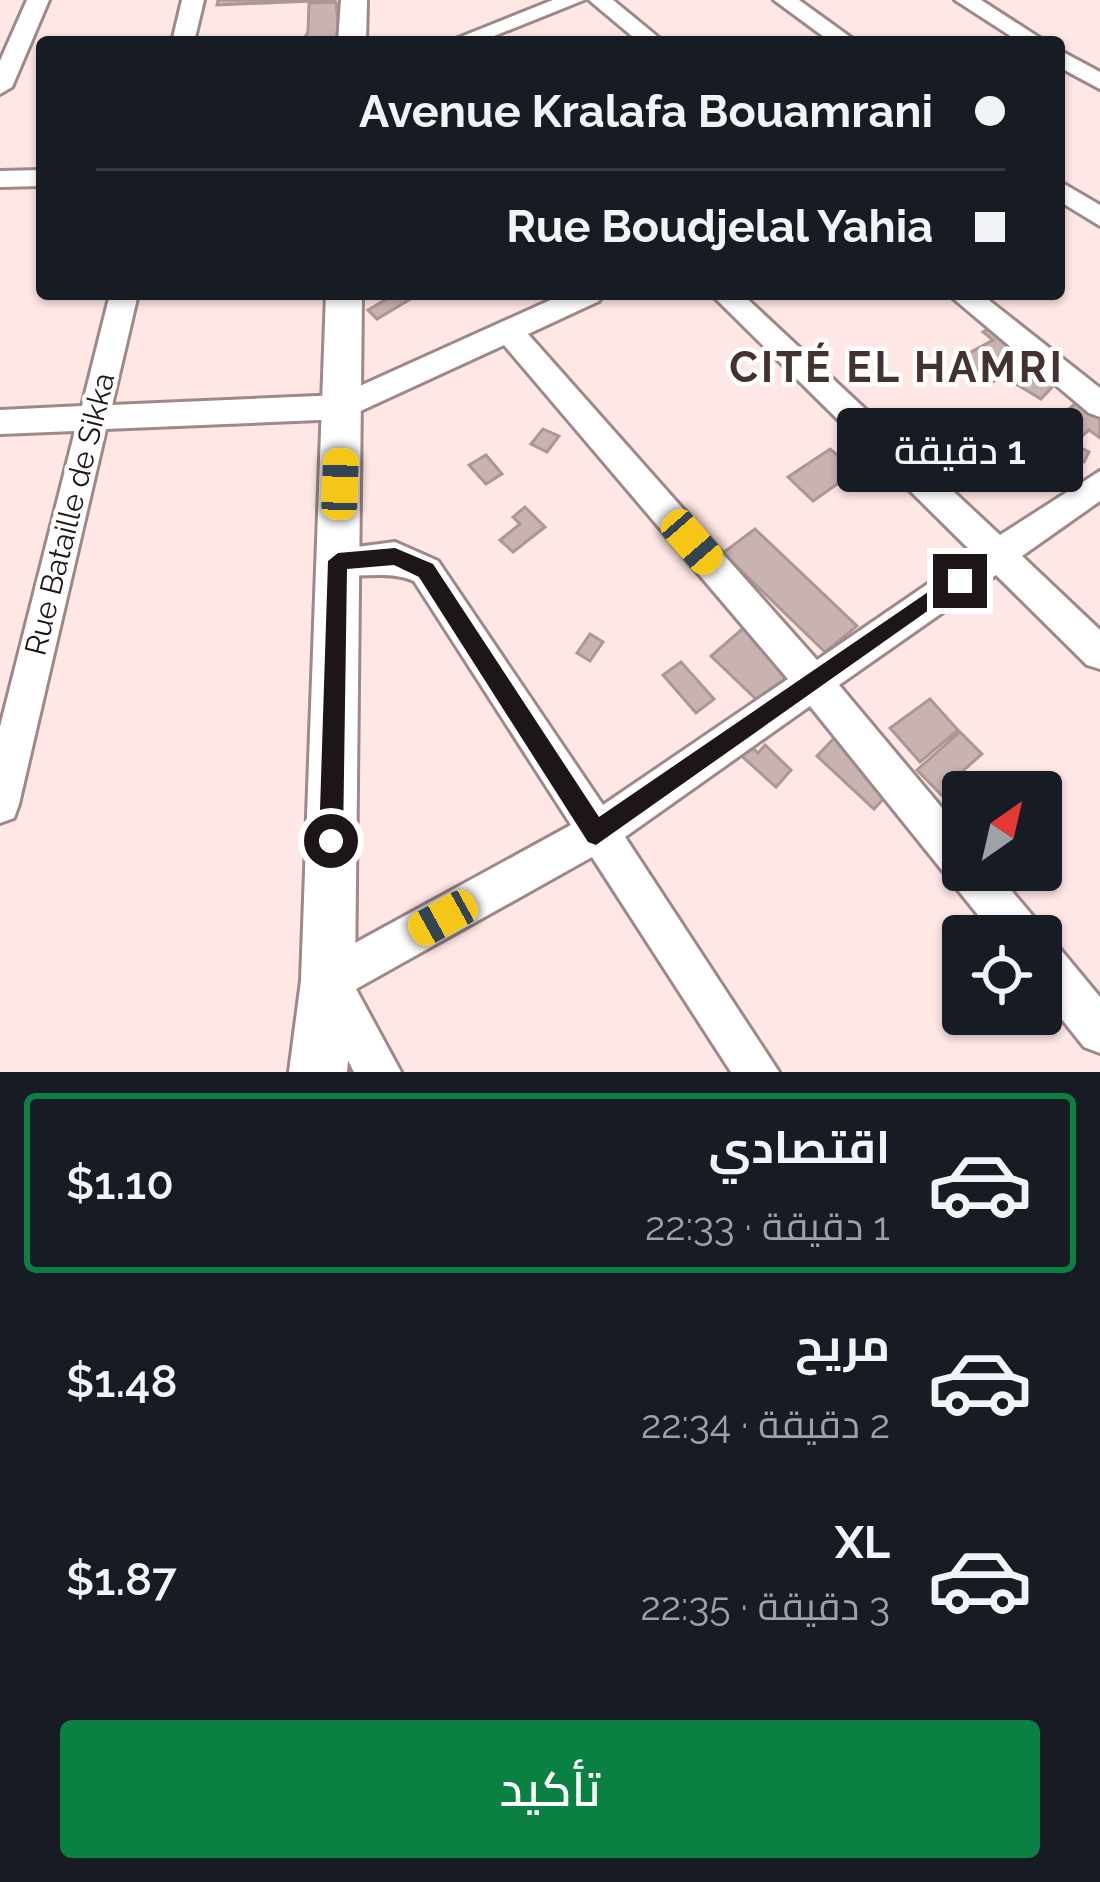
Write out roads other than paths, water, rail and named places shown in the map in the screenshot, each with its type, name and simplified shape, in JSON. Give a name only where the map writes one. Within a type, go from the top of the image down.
[{"type":"street","points":[[0,87],[38,0]]},
{"type":"street","points":[[185,36],[193,0]]},
{"type":"street","points":[[352,36],[353,0]]},
{"type":"street","points":[[476,36],[573,0]]},
{"type":"street","points":[[600,0],[645,36]]},
{"type":"street","points":[[785,0],[837,36]]},
{"type":"street","points":[[966,0],[1025,36]]},
{"type":"street","points":[[1065,59],[1100,45]]},
{"type":"street","points":[[1065,63],[1100,82]]},
{"type":"street","points":[[0,179],[36,178]]},
{"type":"street","points":[[1065,193],[1100,217]]},
{"type":"street","name":"Rue Bataille de Sikka","points":[[0,804],[122,300]]},
{"type":"street","points":[[318,1072],[328,981],[344,300]]},
{"type":"street","points":[[0,422],[343,407],[576,300]]},
{"type":"street","points":[[731,300],[1100,653]]},
{"type":"street","points":[[969,300],[1100,405]]},
{"type":"street","points":[[509,331],[813,682],[942,839]]},
{"type":"street","points":[[328,981],[596,833],[1100,484]]},
{"type":"street","points":[[338,561],[395,557],[426,571],[757,1072]]},
{"type":"street","points":[[985,891],[1005,915]]},
{"type":"street","points":[[328,981],[379,1072]]},
{"type":"street","points":[[1062,985],[1100,1031]]},
{"type":"district","name":"CITÉ EL HAMRI","points":[[897,367]]}]
